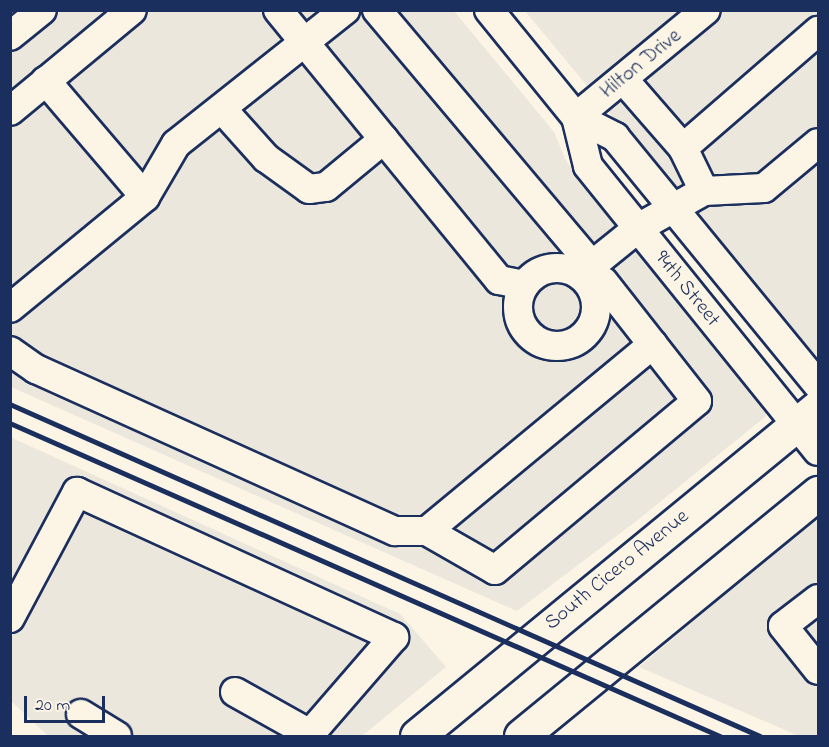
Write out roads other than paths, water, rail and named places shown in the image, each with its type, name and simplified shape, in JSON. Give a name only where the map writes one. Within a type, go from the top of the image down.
[{"type":"main road","name":"South Cicero Avenue","points":[[417,736],[807,415]]},
{"type":"main road","points":[[521,736],[819,493]]},
{"type":"street","points":[[10,36],[42,10]]},
{"type":"street","points":[[10,111],[132,10]]},
{"type":"street","points":[[278,10],[500,280],[525,285]]},
{"type":"street","points":[[10,308],[145,197],[177,144],[306,44],[345,10]]},
{"type":"street","points":[[10,351],[36,369],[395,531],[427,531],[495,570],[697,401],[653,344],[592,278],[377,10]]},
{"type":"street","name":"94th Street","points":[[489,10],[576,117],[615,137],[819,385]]},
{"type":"street","name":"Hilton Drive","points":[[576,117],[623,79],[688,16]]},
{"type":"street","points":[[683,148],[819,32]]},
{"type":"street","points":[[623,79],[683,148],[704,191]]},
{"type":"street","points":[[46,81],[145,197]]},
{"type":"street","points":[[222,109],[266,158],[309,189],[326,187],[384,139]]},
{"type":"street","name":"94th Street","points":[[576,117],[588,166],[644,236],[807,415],[819,451]]},
{"type":"street","points":[[592,278],[675,211],[704,191],[764,188],[819,143]]},
{"type":"street","points":[[557,268],[592,278],[597,307],[590,330],[581,339],[558,346],[535,339],[520,320],[518,308],[525,285],[539,273],[557,268]]},
{"type":"street","points":[[427,531],[653,344]]},
{"type":"street","points":[[10,618],[77,492],[394,637],[309,736],[235,692]]},
{"type":"street","points":[[819,599],[783,626],[819,670]]},
{"type":"street","points":[[81,714],[117,736]]},
{"type":"railway","points":[[10,404],[760,736]]},
{"type":"railway","points":[[10,423],[720,736]]}]
